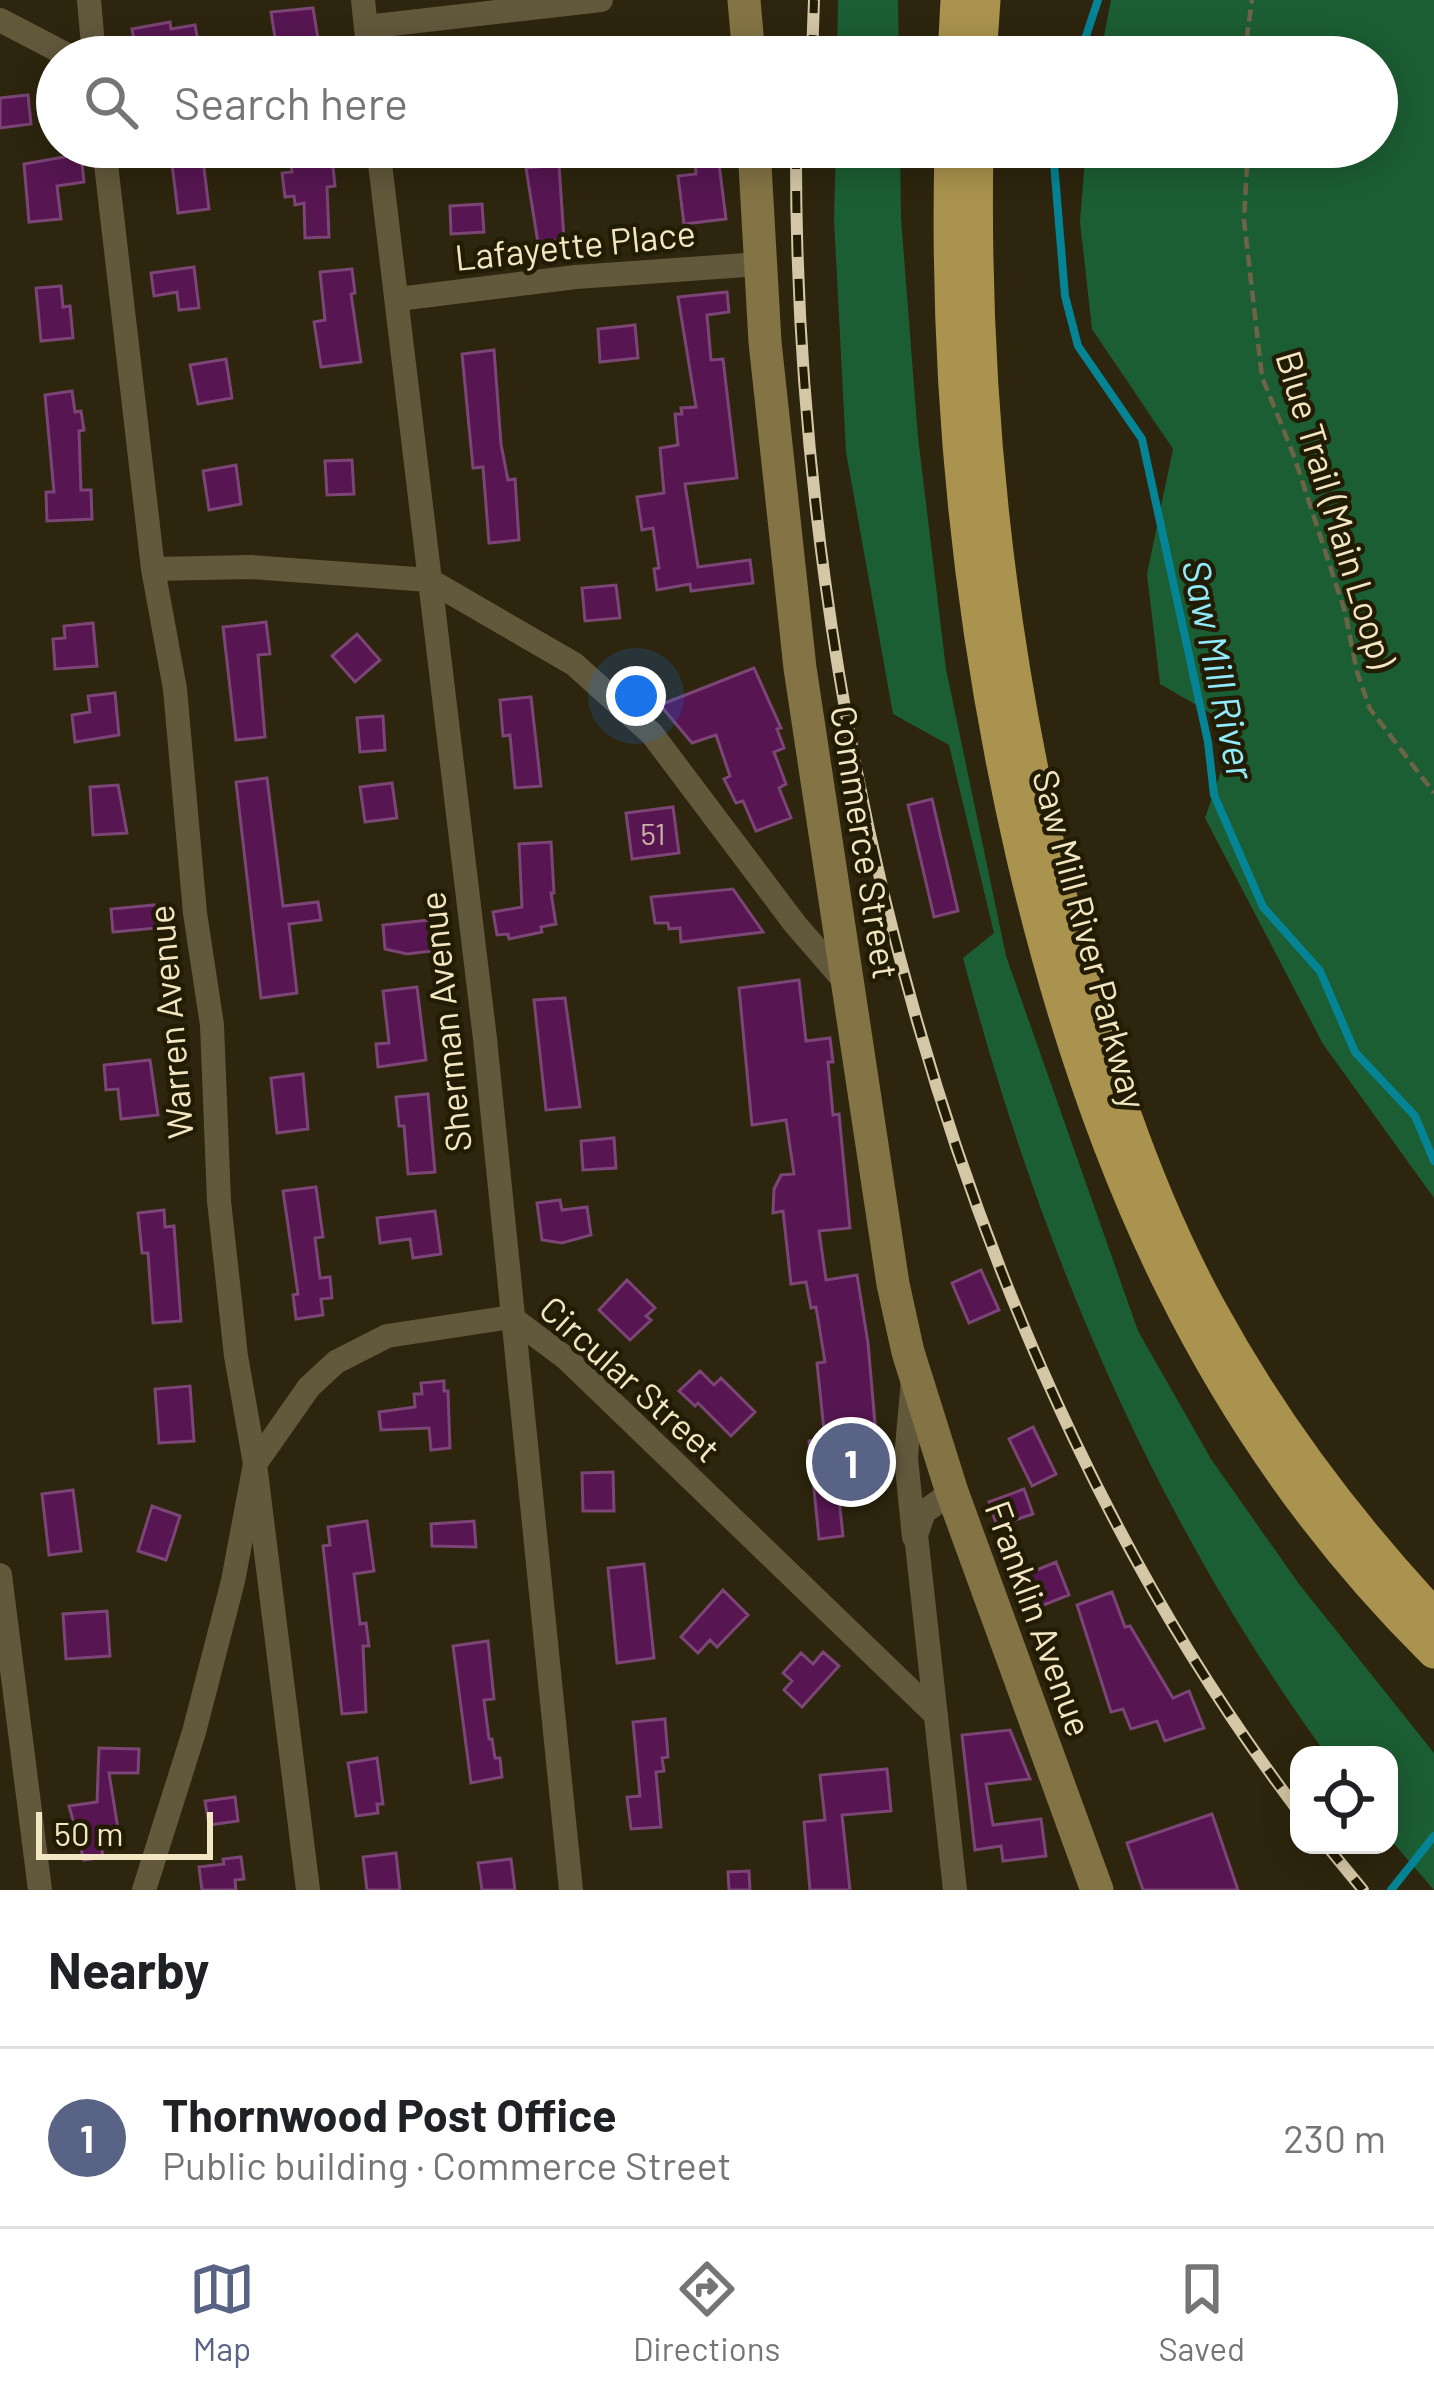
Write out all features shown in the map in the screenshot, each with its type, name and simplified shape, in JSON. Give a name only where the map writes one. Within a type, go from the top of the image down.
[{"type":"highway","points":[[955,36],[957,0]]},
{"type":"highway","points":[[981,36],[984,0]]},
{"type":"highway","name":"Saw Mill River Parkway","points":[[951,168],[952,352],[976,609],[1014,819],[1082,1069],[1142,1231],[1232,1400],[1319,1525],[1434,1652]]},
{"type":"highway","name":"Saw Mill River Parkway","points":[[977,168],[981,397],[1004,610],[1047,841],[1102,1048],[1153,1189],[1228,1342],[1323,1486],[1434,1615]]},
{"type":"main road","points":[[744,0],[747,36]]},
{"type":"main road","name":"Commerce Street","points":[[755,168],[760,265],[800,668],[893,1284],[914,1372]]},
{"type":"main road","name":"Franklin Avenue","points":[[914,1372],[952,1492],[1097,1890]]},
{"type":"street","points":[[89,0],[92,36]]},
{"type":"street","points":[[363,0],[367,36]]},
{"type":"street","points":[[366,27],[601,0]]},
{"type":"street","points":[[0,20],[36,39]]},
{"type":"street","name":"Warren Avenue","points":[[106,168],[153,568],[175,689],[195,913],[212,1025],[219,1201],[236,1356],[255,1464],[308,1890]]},
{"type":"street","name":"Sherman Avenue","points":[[382,168],[485,1040],[571,1890]]},
{"type":"street","name":"Lafayette Place","points":[[398,299],[576,277],[760,265]]},
{"type":"street","points":[[153,568],[251,567],[429,580],[574,664],[652,734],[795,924],[849,986]]},
{"type":"street","name":"Circular Street","points":[[145,1890],[194,1732],[255,1464],[310,1387],[336,1363],[387,1336],[511,1317],[567,1359],[936,1715]]},
{"type":"street","name":"Commerce Street","points":[[914,1372],[906,1458],[956,1890]]},
{"type":"street","points":[[916,1546],[920,1518],[952,1492]]},
{"type":"street","points":[[0,1575],[40,1890]]},
{"type":"path","points":[[1247,36],[1252,0]]},
{"type":"path","name":"Blue Trail (Main Loop)","points":[[1247,168],[1244,220],[1262,377],[1346,612],[1357,672],[1370,709],[1434,793]]},
{"type":"green space","points":[[838,0],[898,0],[899,36],[837,36]]},
{"type":"green space","points":[[1111,0],[1434,0],[1434,1198],[1323,1044],[1205,818],[1236,728],[1160,684],[1147,574],[1173,449],[1092,329],[1080,222],[1084,168],[1398,168],[1398,36],[1104,36]]},
{"type":"green space","points":[[835,168],[900,168],[918,437],[946,669],[1006,956],[1138,1331],[1211,1459],[1299,1584],[1434,1753],[1434,1890],[1398,1848],[1398,1746],[1321,1746],[1207,1570],[1155,1473],[1065,1272],[1027,1169],[963,958],[994,933],[949,745],[893,714],[846,452]]},
{"type":"building","points":[[313,8],[318,36],[275,36],[271,12]]},
{"type":"building","points":[[170,22],[171,29],[195,25],[197,36],[133,36],[132,29]]},
{"type":"building","points":[[28,95],[31,124],[0,128],[0,98]]},
{"type":"building","points":[[24,164],[82,168],[84,182],[57,186],[61,219],[29,222]]},
{"type":"building","points":[[172,168],[204,168],[209,209],[178,213]]},
{"type":"building","points":[[292,168],[333,168],[335,186],[327,187],[329,237],[305,238],[304,203],[295,205],[294,196],[285,197],[282,173],[292,172]]},
{"type":"building","points":[[526,168],[559,168],[564,239],[538,243]]},
{"type":"building","points":[[696,168],[720,168],[726,219],[684,224],[678,176],[696,174]]},
{"type":"building","points":[[482,204],[484,232],[451,234],[450,206]]},
{"type":"building","points":[[194,267],[199,308],[179,310],[177,292],[154,296],[151,273]]},
{"type":"building","points":[[352,269],[361,362],[321,367],[314,322],[325,320],[320,272]]},
{"type":"building","points":[[61,286],[63,307],[70,306],[73,338],[41,341],[36,288]]},
{"type":"building","points":[[727,292],[729,312],[707,315],[711,360],[723,359],[737,478],[685,484],[698,567],[750,560],[753,583],[657,590],[653,528],[642,530],[637,497],[664,493],[660,448],[678,445],[675,414],[682,414],[681,408],[696,407],[678,297]]},
{"type":"building","points":[[635,325],[638,358],[600,362],[598,329]]},
{"type":"building","points":[[494,350],[501,444],[508,480],[515,479],[519,540],[489,543],[483,467],[473,468],[462,354]]},
{"type":"building","points":[[226,359],[232,398],[198,404],[190,365]]},
{"type":"building","points":[[72,391],[84,430],[79,431],[81,490],[91,490],[92,519],[47,521],[46,492],[54,492],[45,395]]},
{"type":"building","points":[[352,460],[354,494],[327,495],[325,461]]},
{"type":"building","points":[[236,465],[241,504],[209,510],[203,471]]},
{"type":"building","points":[[616,585],[620,618],[585,621],[582,588]]},
{"type":"building","points":[[266,622],[270,654],[258,655],[265,737],[236,740],[223,627]]},
{"type":"building","points":[[93,623],[97,666],[55,669],[53,639],[65,638],[64,626]]},
{"type":"building","points":[[357,634],[380,660],[355,682],[332,656]]},
{"type":"building","points":[[754,668],[781,728],[777,729],[784,748],[774,752],[786,784],[779,788],[791,818],[756,831],[743,801],[736,803],[724,779],[730,776],[716,735],[692,743],[660,705]]},
{"type":"building","points":[[115,693],[119,735],[75,742],[72,715],[90,712],[88,696]]},
{"type":"building","points":[[531,697],[541,786],[515,788],[510,735],[503,736],[500,700]]},
{"type":"building","points":[[383,716],[385,750],[360,752],[357,718]]},
{"type":"building","points":[[267,778],[283,906],[318,902],[321,920],[289,924],[297,993],[261,998],[236,782]]},
{"type":"building","points":[[392,783],[397,818],[365,822],[360,787]]},
{"type":"building","points":[[118,785],[127,833],[93,835],[90,787]]},
{"type":"building","points":[[932,799],[958,911],[934,917],[908,805]]},
{"type":"building","points":[[673,807],[679,853],[632,859],[626,813]]},
{"type":"building","points":[[551,842],[556,924],[509,939],[508,934],[497,935],[493,912],[522,907],[519,844]]},
{"type":"building","points":[[733,889],[763,932],[681,942],[680,928],[655,923],[651,897]]},
{"type":"building","points":[[154,905],[157,928],[113,932],[111,909]]},
{"type":"building","points":[[429,920],[432,951],[407,954],[385,949],[383,925]]},
{"type":"building","points":[[799,980],[806,1041],[830,1038],[833,1115],[839,1114],[850,1228],[819,1231],[826,1280],[857,1275],[881,1493],[839,1498],[843,1536],[819,1539],[809,1441],[825,1440],[817,1363],[825,1362],[816,1307],[811,1308],[806,1282],[791,1284],[783,1211],[773,1213],[774,1189],[781,1175],[794,1174],[786,1120],[752,1125],[739,988]]},
{"type":"building","points":[[417,987],[426,1060],[378,1067],[376,1044],[389,1043],[383,991]]},
{"type":"building","points":[[565,998],[580,1107],[546,1110],[534,1000]]},
{"type":"building","points":[[150,1060],[158,1115],[121,1119],[118,1089],[106,1090],[104,1065]]},
{"type":"building","points":[[303,1074],[308,1129],[277,1133],[271,1078]]},
{"type":"building","points":[[428,1094],[435,1172],[408,1174],[396,1097]]},
{"type":"building","points":[[614,1138],[616,1168],[583,1170],[581,1141]]},
{"type":"building","points":[[316,1187],[323,1237],[315,1238],[320,1278],[330,1277],[332,1298],[321,1299],[323,1315],[296,1319],[293,1295],[298,1294],[283,1191]]},
{"type":"building","points":[[560,1200],[562,1210],[587,1207],[591,1235],[562,1243],[542,1240],[537,1203]]},
{"type":"building","points":[[164,1210],[165,1227],[174,1226],[181,1321],[153,1323],[148,1253],[142,1253],[138,1213]]},
{"type":"building","points":[[435,1211],[441,1254],[413,1258],[410,1239],[380,1243],[377,1218]]},
{"type":"building","points":[[981,1270],[999,1310],[969,1323],[952,1283]]},
{"type":"building","points":[[627,1280],[655,1308],[646,1316],[651,1320],[630,1340],[599,1310]]},
{"type":"building","points":[[700,1371],[714,1385],[721,1378],[755,1412],[731,1436],[679,1391]]},
{"type":"building","points":[[444,1381],[450,1448],[431,1450],[429,1428],[381,1430],[379,1412],[415,1407],[414,1394],[422,1394],[421,1383]]},
{"type":"building","points":[[190,1386],[194,1441],[159,1443],[155,1389]]},
{"type":"building","points":[[1033,1427],[1056,1474],[1032,1486],[1009,1439]]},
{"type":"building","points":[[613,1472],[614,1511],[583,1511],[582,1473]]},
{"type":"building","points":[[1024,1489],[1033,1514],[997,1526],[989,1502]]},
{"type":"building","points":[[73,1490],[81,1551],[49,1555],[42,1494]]},
{"type":"building","points":[[152,1506],[180,1516],[166,1560],[138,1551]]},
{"type":"building","points":[[367,1521],[374,1571],[354,1574],[360,1624],[366,1623],[369,1646],[363,1646],[366,1712],[342,1714],[323,1546],[330,1545],[328,1527]]},
{"type":"building","points":[[474,1521],[476,1547],[432,1546],[431,1524]]},
{"type":"building","points":[[1056,1562],[1069,1595],[1041,1606],[1027,1574]]},
{"type":"building","points":[[644,1564],[654,1658],[617,1663],[608,1568]]},
{"type":"building","points":[[723,1590],[748,1615],[717,1647],[710,1640],[698,1653],[681,1637]]},
{"type":"building","points":[[1112,1592],[1125,1627],[1130,1626],[1173,1698],[1189,1691],[1204,1728],[1165,1741],[1157,1721],[1131,1729],[1123,1709],[1111,1712],[1077,1605]]},
{"type":"building","points":[[107,1611],[110,1656],[66,1659],[63,1614]]},
{"type":"building","points":[[488,1641],[494,1699],[484,1700],[489,1739],[495,1758],[500,1758],[502,1777],[471,1783],[453,1646]]},
{"type":"building","points":[[823,1652],[839,1666],[802,1707],[784,1690],[792,1681],[783,1673],[801,1653],[813,1664]]},
{"type":"building","points":[[665,1719],[668,1757],[662,1758],[664,1771],[656,1772],[661,1827],[631,1829],[627,1797],[640,1796],[633,1722]]},
{"type":"building","points":[[1010,1730],[1030,1779],[986,1784],[993,1825],[1041,1819],[1046,1856],[1003,1861],[1001,1846],[975,1850],[962,1735]]},
{"type":"building","points":[[99,1748],[139,1749],[138,1773],[109,1773],[119,1835],[113,1836],[114,1844],[101,1846],[103,1857],[84,1860],[69,1806],[97,1802]]},
{"type":"building","points":[[377,1758],[383,1804],[377,1804],[378,1813],[356,1816],[348,1763]]},
{"type":"building","points":[[887,1769],[891,1811],[842,1815],[850,1890],[810,1890],[804,1822],[825,1820],[820,1775]]},
{"type":"building","points":[[235,1797],[238,1821],[209,1825],[205,1801]]},
{"type":"building","points":[[1212,1814],[1238,1890],[1143,1890],[1127,1843]]},
{"type":"building","points":[[396,1853],[400,1890],[367,1890],[363,1857]]},
{"type":"building","points":[[241,1857],[244,1879],[235,1880],[236,1890],[202,1890],[199,1867]]},
{"type":"building","points":[[511,1859],[515,1890],[482,1890],[478,1863]]},
{"type":"building","points":[[749,1871],[750,1890],[729,1890],[728,1872]]},
{"type":"waterway","name":"Saw Mill River","points":[[1086,36],[1098,0]]},
{"type":"waterway","name":"Saw Mill River","points":[[1054,168],[1065,296],[1078,346],[1142,439],[1208,742],[1214,795],[1263,907],[1320,971],[1355,1052],[1415,1116],[1434,1161]]},
{"type":"waterway","points":[[1391,1890],[1434,1836]]},
{"type":"railway","points":[[813,36],[814,0]]},
{"type":"railway","points":[[797,168],[803,362],[825,581],[863,802],[917,1021],[987,1234],[1074,1440],[1178,1633],[1290,1799]]},
{"type":"railway","points":[[1333,1854],[1363,1890]]},
{"type":"place","name":"Thornwood Post Office","points":[[851,1462]]}]
